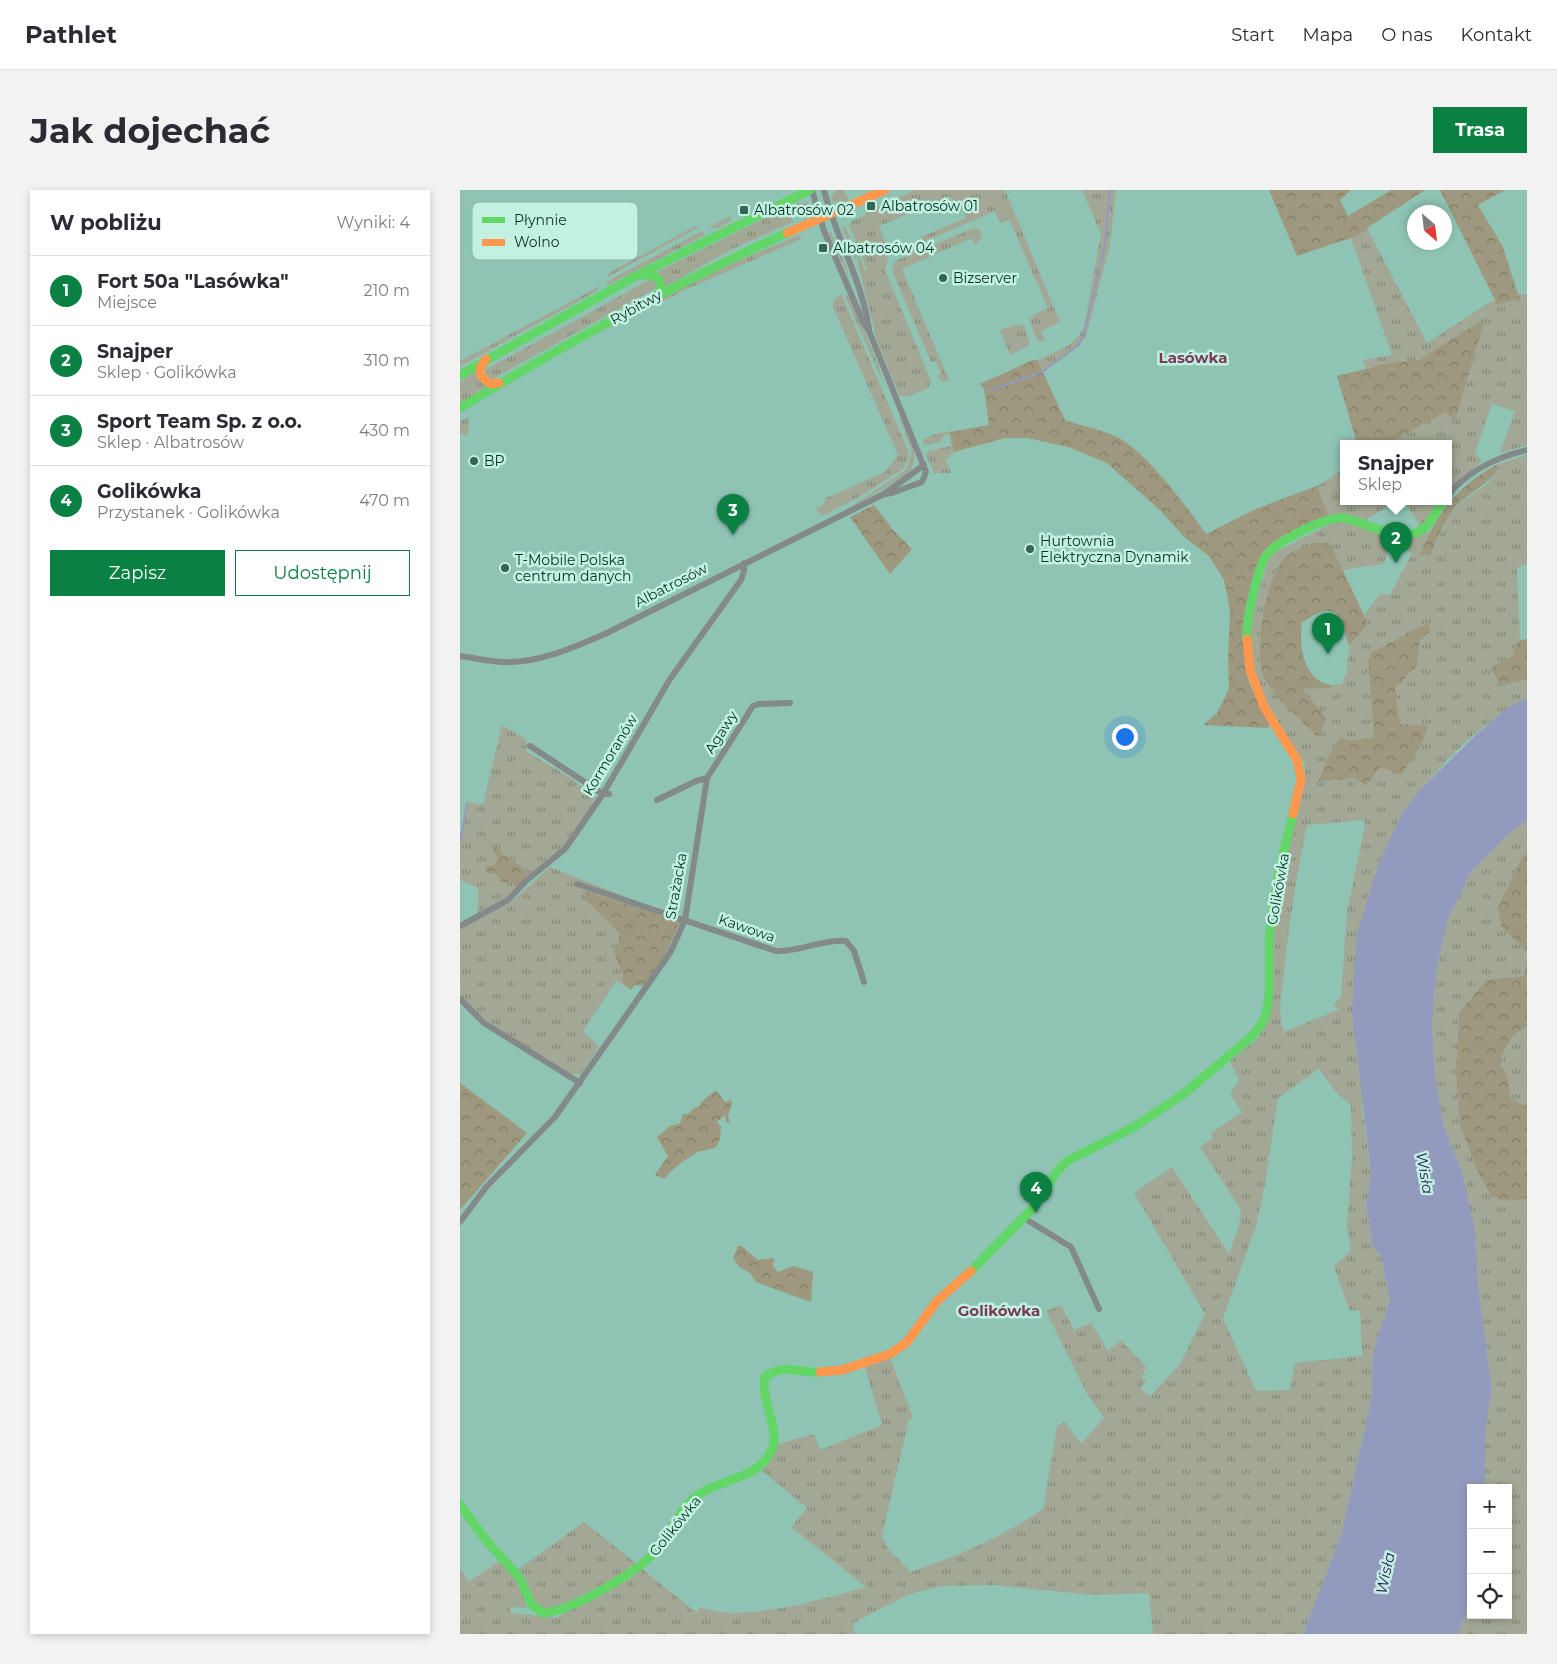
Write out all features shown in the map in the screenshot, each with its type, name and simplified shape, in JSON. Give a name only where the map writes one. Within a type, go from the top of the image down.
[{"type":"street","points":[[811,190],[819,219],[863,322],[869,331]]},
{"type":"street","name":"Rybitwy","points":[[460,374],[634,278],[811,190]]},
{"type":"street","points":[[824,190],[830,214],[858,282],[869,331],[925,469]]},
{"type":"street","name":"Rybitwy","points":[[460,408],[502,382],[712,267],[885,190]]},
{"type":"street","points":[[634,278],[650,274],[658,278],[661,289],[655,297]]},
{"type":"street","points":[[489,357],[481,366],[481,376],[490,384],[502,382]]},
{"type":"street","points":[[1452,492],[1481,468],[1496,459],[1527,450]]},
{"type":"street","name":"Albatrosów","points":[[460,656],[503,662],[551,655],[606,633],[884,494],[925,469]]},
{"type":"street","name":"Albatrosów","points":[[884,494],[922,482],[925,469]]},
{"type":"street","name":"Golikówka","points":[[460,1504],[483,1536],[512,1566],[524,1585],[532,1606],[544,1614],[559,1612],[626,1576],[656,1552],[694,1498],[710,1488],[754,1472],[766,1461],[773,1447],[774,1433],[762,1396],[765,1377],[776,1369],[788,1368],[808,1372],[842,1370],[890,1354],[907,1342],[937,1301],[963,1280],[1024,1218],[1034,1207],[1058,1170],[1068,1161],[1134,1126],[1184,1093],[1252,1036],[1265,1017],[1270,930],[1282,862],[1301,778],[1297,760],[1264,707],[1250,670],[1246,634],[1250,608],[1265,558],[1270,551],[1279,545],[1331,518],[1352,520],[1400,534],[1416,533],[1425,528],[1441,505]]},
{"type":"street","name":"Kormoranów","points":[[460,926],[508,900],[526,881],[565,849],[606,794],[670,678],[741,580],[744,572],[744,563]]},
{"type":"street","name":"Agawy","points":[[707,778],[753,706],[759,704],[790,703]]},
{"type":"street","points":[[530,746],[606,794]]},
{"type":"street","points":[[657,800],[696,780],[707,778]]},
{"type":"street","name":"Strażacka","points":[[460,1222],[487,1186],[555,1117],[670,954],[685,920],[707,778]]},
{"type":"street","points":[[577,884],[685,920]]},
{"type":"street","name":"Kawowa","points":[[685,920],[776,951],[795,951],[835,940],[846,941],[854,950],[864,982]]},
{"type":"street","points":[[460,999],[484,1022],[580,1083]]},
{"type":"street","points":[[1024,1218],[1071,1247],[1099,1309]]},
{"type":"green space","points":[[836,190],[844,190],[849,201],[833,202],[831,198]]},
{"type":"green space","points":[[915,190],[1005,190],[1060,322],[1041,331],[1045,341],[1038,342],[1030,318],[1048,308],[1009,219],[1000,223],[995,211],[923,242],[921,237],[966,218],[959,202],[954,204],[950,196],[879,226],[889,251],[885,270],[931,381],[928,388],[907,397],[899,395],[877,341],[858,264],[858,252],[865,271],[867,269],[849,225],[852,221],[866,215],[865,213]]},
{"type":"green space","points":[[1082,190],[1116,190],[1110,244],[1086,337],[1079,345],[1042,372],[1037,360],[1070,344],[1084,327],[1101,234]]},
{"type":"green space","points":[[1269,190],[1351,190],[1340,200],[1348,216],[1391,190],[1425,190],[1367,228],[1368,230],[1351,238],[1297,256]]},
{"type":"green space","points":[[1440,190],[1505,190],[1478,205],[1503,247],[1520,301],[1516,300],[1494,305],[1496,302],[1452,214],[1452,205],[1448,205]]},
{"type":"green space","points":[[796,203],[807,203],[810,206],[810,211],[802,217]]},
{"type":"green space","points":[[787,207],[793,222],[728,251],[665,287],[664,279],[657,272]]},
{"type":"green space","points":[[729,217],[732,220],[717,229],[709,227]]},
{"type":"green space","points":[[695,226],[699,227],[606,278],[609,273],[633,260],[638,260],[638,257]]},
{"type":"green space","points":[[845,226],[856,253],[856,261],[842,227]]},
{"type":"green space","points":[[974,228],[980,230],[982,237],[975,245],[972,238],[902,269],[949,380],[943,382],[937,376],[941,374],[936,361],[931,362],[892,270],[895,261]]},
{"type":"green space","points":[[1368,230],[1427,343],[1487,304],[1504,296],[1527,294],[1527,445],[1500,453],[1515,411],[1492,404],[1475,453],[1482,461],[1452,486],[1452,440],[1394,440],[1445,411],[1455,420],[1470,326],[1458,337],[1419,360],[1366,369],[1363,360],[1392,355],[1351,238]]},
{"type":"green space","points":[[702,231],[705,235],[608,285],[606,282]]},
{"type":"green space","points":[[831,232],[848,271],[848,276],[829,233]]},
{"type":"green space","points":[[799,235],[801,239],[685,290],[598,334],[692,281]]},
{"type":"green space","points":[[649,280],[655,281],[656,287],[653,290],[494,378],[491,379],[485,373],[487,369]]},
{"type":"green space","points":[[600,286],[597,291],[460,366],[460,361]]},
{"type":"green space","points":[[841,294],[908,450],[909,458],[903,469],[864,494],[822,516],[816,509],[823,505],[826,498],[885,472],[898,455],[833,307],[834,299]]},
{"type":"green space","points":[[844,294],[851,299],[878,364],[885,387]]},
{"type":"green space","points":[[1485,318],[1455,421],[1445,412],[1394,440],[1356,440],[1337,376],[1390,363],[1419,360]]},
{"type":"green space","points":[[1019,324],[1025,327],[1030,345],[1010,355],[1000,330]]},
{"type":"green space","points":[[1033,360],[1037,360],[1065,420],[1113,435],[1130,445],[1166,482],[1206,534],[1258,508],[1317,486],[1328,515],[1264,555],[1258,567],[1249,598],[1244,633],[1245,665],[1250,685],[1270,724],[1268,728],[1203,725],[1217,713],[1229,688],[1230,610],[1224,580],[1209,556],[1184,537],[1162,512],[1107,463],[1068,447],[1028,438],[1005,438],[954,452],[950,432],[989,425],[984,389],[980,384]]},
{"type":"green space","points":[[476,371],[478,380],[486,387],[460,404],[460,382]]},
{"type":"green space","points":[[899,416],[913,444],[914,459],[912,467],[901,479],[844,511],[906,470],[912,452]]},
{"type":"green space","points":[[469,418],[468,434],[466,436],[464,433],[460,435],[460,421]]},
{"type":"green space","points":[[950,431],[954,452],[946,460],[951,473],[934,473],[926,455],[929,451],[951,446],[949,434],[944,435],[942,441],[924,446],[923,440],[935,434]]},
{"type":"green space","points":[[1527,455],[1527,564],[1517,568],[1520,640],[1501,686],[1527,679],[1527,698],[1492,720],[1458,749],[1428,781],[1402,814],[1362,1107],[1371,1174],[1366,1204],[1373,1246],[1381,1255],[1390,1301],[1372,1366],[1372,1396],[1341,1536],[1303,1634],[1153,1634],[1149,1593],[1093,1595],[993,1585],[943,1586],[910,1594],[853,1623],[855,1634],[460,1634],[460,1568],[469,1582],[500,1560],[519,1582],[525,1595],[526,1608],[510,1607],[511,1613],[556,1618],[642,1569],[697,1613],[699,1607],[717,1612],[737,1613],[783,1608],[866,1587],[791,1527],[807,1508],[761,1470],[770,1460],[778,1444],[814,1434],[820,1450],[882,1425],[865,1367],[890,1357],[913,1418],[909,1419],[882,1536],[888,1549],[911,1572],[980,1545],[1043,1509],[1057,1426],[1065,1422],[1081,1444],[1104,1418],[1087,1394],[1046,1311],[1061,1305],[1074,1330],[1091,1323],[1108,1351],[1121,1340],[1146,1367],[1142,1377],[1146,1381],[1140,1389],[1150,1396],[1180,1364],[1205,1314],[1134,1193],[1172,1167],[1229,1254],[1239,1225],[1241,1210],[1200,1147],[1213,1138],[1211,1133],[1242,1112],[1230,1094],[1239,1080],[1230,1061],[1256,1040],[1269,1020],[1273,936],[1284,868],[1305,775],[1305,764],[1266,700],[1253,665],[1250,647],[1253,611],[1269,559],[1274,553],[1334,522],[1349,522],[1391,535],[1394,539],[1383,564],[1343,570],[1330,543],[1284,559],[1272,581],[1302,689],[1330,688],[1331,685],[1342,684],[1347,672],[1349,646],[1368,624],[1364,615],[1380,594],[1390,595],[1412,553],[1399,545],[1401,541],[1429,531],[1420,554],[1430,556],[1447,518],[1459,504],[1487,484],[1500,469],[1496,465]],"holes":[[[1427,623],[1420,640],[1417,665],[1395,689],[1400,724],[1355,778],[1319,782],[1332,749],[1340,737],[1349,741],[1374,737],[1368,659],[1372,652]],[[1363,820],[1365,825],[1347,911],[1341,997],[1333,1006],[1340,1009],[1284,1032],[1280,1011],[1281,995],[1291,916],[1307,825]],[[1319,1069],[1335,1091],[1351,1106],[1352,1157],[1347,1226],[1351,1251],[1334,1266],[1349,1310],[1360,1311],[1362,1356],[1295,1363],[1290,1390],[1256,1391],[1223,1318],[1256,1226],[1264,1190],[1278,1098]]]},
{"type":"green space","points":[[1496,465],[1500,468],[1453,510],[1442,528],[1430,556],[1420,554],[1433,526],[1448,505],[1452,505],[1452,500],[1483,473]]},
{"type":"green space","points":[[1340,472],[1340,505],[1389,505],[1366,520],[1350,515],[1328,515],[1317,486]]},
{"type":"green space","points":[[874,505],[894,531],[912,549],[890,574],[850,517]]},
{"type":"green space","points":[[1407,505],[1437,505],[1421,528]]},
{"type":"green space","points":[[1313,543],[1330,543],[1368,624],[1349,646],[1339,618],[1334,613],[1329,611],[1322,612],[1313,615],[1302,623],[1302,652],[1309,670],[1322,682],[1331,685],[1330,688],[1302,689],[1327,719],[1318,737],[1272,690],[1263,674],[1260,648],[1266,599],[1277,570],[1289,554]]},
{"type":"green space","points":[[1427,623],[1431,630],[1420,640],[1417,665],[1395,689],[1400,724],[1428,726],[1421,746],[1401,775],[1380,767],[1366,786],[1355,778],[1318,782],[1332,749],[1340,737],[1349,741],[1374,737],[1368,659],[1372,652]]},
{"type":"green space","points":[[1527,639],[1527,679],[1501,686],[1491,668],[1514,655],[1515,646],[1520,640]]},
{"type":"green space","points":[[502,725],[526,739],[527,752],[568,776],[595,798],[589,812],[563,849],[506,899],[478,912],[478,888],[460,880],[460,836],[467,803],[483,804]]},
{"type":"green space","points":[[1527,820],[1527,853],[1522,857],[1498,907],[1501,927],[1527,952],[1524,976],[1486,980],[1459,1013],[1456,1072],[1460,1125],[1486,1186],[1508,1201],[1527,1199],[1527,1634],[1458,1634],[1467,1608],[1467,1619],[1512,1619],[1512,1484],[1485,1484],[1485,1428],[1492,1389],[1462,1172],[1444,1127],[1435,1076],[1432,1026],[1436,973],[1447,921],[1470,873],[1508,834]]},
{"type":"green space","points":[[496,847],[502,851],[502,855],[511,857],[513,862],[519,865],[528,876],[517,887],[513,883],[501,882],[496,871],[490,874],[485,869],[487,866],[494,865],[498,858],[493,850]]},
{"type":"green space","points":[[1527,853],[1527,952],[1501,927],[1498,907],[1522,857]]},
{"type":"green space","points":[[550,867],[682,919],[662,962],[636,978],[628,988],[616,981],[583,1031],[599,1047],[581,1074],[571,1074],[494,1026],[467,1004],[461,995],[460,929],[511,902]]},
{"type":"green space","points":[[585,891],[675,920],[679,923],[662,962],[643,986],[635,985],[631,990],[623,983],[622,973],[614,952],[619,944],[619,933],[584,900]]},
{"type":"green space","points":[[1527,956],[1527,1027],[1517,1033],[1509,1042],[1500,1064],[1507,1075],[1511,1099],[1527,1105],[1527,1199],[1508,1201],[1492,1197],[1477,1170],[1460,1125],[1456,1072],[1459,1013],[1486,980],[1524,976]]},
{"type":"green space","points":[[1527,1027],[1527,1105],[1511,1099],[1507,1075],[1500,1064],[1509,1042],[1517,1033]]},
{"type":"green space","points":[[460,1083],[527,1133],[460,1210]]},
{"type":"green space","points":[[716,1090],[725,1102],[731,1100],[732,1103],[728,1117],[730,1123],[726,1122],[725,1115],[717,1122],[721,1127],[720,1139],[716,1147],[693,1155],[675,1167],[664,1179],[655,1175],[668,1156],[657,1137],[670,1126],[680,1123],[683,1114],[688,1114],[694,1108],[700,1106],[701,1102]]},
{"type":"green space","points":[[738,1246],[742,1246],[758,1260],[773,1258],[775,1262],[772,1264],[778,1272],[794,1266],[813,1272],[811,1302],[756,1282],[750,1273],[739,1267],[733,1258]]},
{"type":"green space","points":[[584,1522],[637,1564],[625,1573],[554,1610],[539,1608],[516,1571]]},
{"type":"water","name":"Wisła","points":[[1527,698],[1527,820],[1508,834],[1470,873],[1447,921],[1436,973],[1432,1026],[1435,1076],[1444,1127],[1462,1172],[1474,1225],[1478,1287],[1492,1389],[1485,1428],[1485,1484],[1467,1484],[1467,1608],[1458,1634],[1303,1634],[1341,1536],[1372,1396],[1372,1366],[1375,1345],[1390,1301],[1381,1255],[1373,1246],[1366,1204],[1371,1174],[1352,1011],[1357,933],[1380,860],[1402,814],[1417,793],[1479,732],[1507,708]]},
{"type":"waterway","points":[[988,391],[1042,372],[1079,345],[1086,326],[1105,244],[1110,190]]},
{"type":"waterway","points":[[460,843],[467,803]]},
{"type":"traffic: fast","points":[[460,375],[634,277],[810,190]]},
{"type":"traffic: fast","points":[[460,408],[620,316],[703,273],[787,233]]},
{"type":"traffic: fast","points":[[642,275],[653,275],[660,281],[661,289],[656,296]]},
{"type":"traffic: fast","points":[[1247,639],[1252,598],[1262,564],[1265,557],[1278,544],[1313,526],[1342,518],[1386,532],[1403,535],[1412,534],[1426,526],[1441,505]]},
{"type":"traffic: fast","points":[[971,1271],[1034,1207],[1058,1170],[1067,1161],[1134,1127],[1185,1093],[1252,1036],[1261,1025],[1265,1017],[1269,996],[1269,941],[1274,901],[1282,857],[1293,814]]},
{"type":"traffic: fast","points":[[460,1504],[484,1538],[519,1577],[532,1605],[543,1613],[555,1611],[604,1589],[636,1568],[663,1543],[679,1515],[695,1497],[715,1486],[747,1474],[765,1461],[774,1443],[773,1425],[765,1396],[765,1377],[779,1370],[786,1369],[820,1372]]},
{"type":"traffic: slow","points":[[787,233],[885,190]]},
{"type":"traffic: slow","points":[[486,359],[480,368],[481,376],[490,384],[499,383]]},
{"type":"traffic: slow","points":[[1247,639],[1250,670],[1264,707],[1297,760],[1301,779],[1293,814]]},
{"type":"traffic: slow","points":[[820,1372],[842,1370],[890,1354],[907,1342],[937,1301],[971,1271]]},
{"type":"place","name":"Albatrosów 01","points":[[871,206]]},
{"type":"place","name":"Albatrosów 02","points":[[744,210]]},
{"type":"place","name":"Albatrosów 04","points":[[823,248]]},
{"type":"place","name":"Bizserver","points":[[943,278]]},
{"type":"place","name":"BP","points":[[474,461]]},
{"type":"place","name":"Sport Team Sp. z o.o.","points":[[733,535]]},
{"type":"place","name":"Hurtownia Elektryczna Dynamik","points":[[1030,549]]},
{"type":"place","name":"Snajper","points":[[1396,563]]},
{"type":"place","name":"T‑Mobile Polska centrum danych","points":[[505,568]]},
{"type":"place","name":"Fort 50a \"Lasówka\"","points":[[1328,654]]},
{"type":"place","name":"Golikówka","points":[[1036,1213]]},
{"type":"district","name":"Lasówka","points":[[1193,357]]},
{"type":"district","name":"Golikówka","points":[[999,1310]]}]
